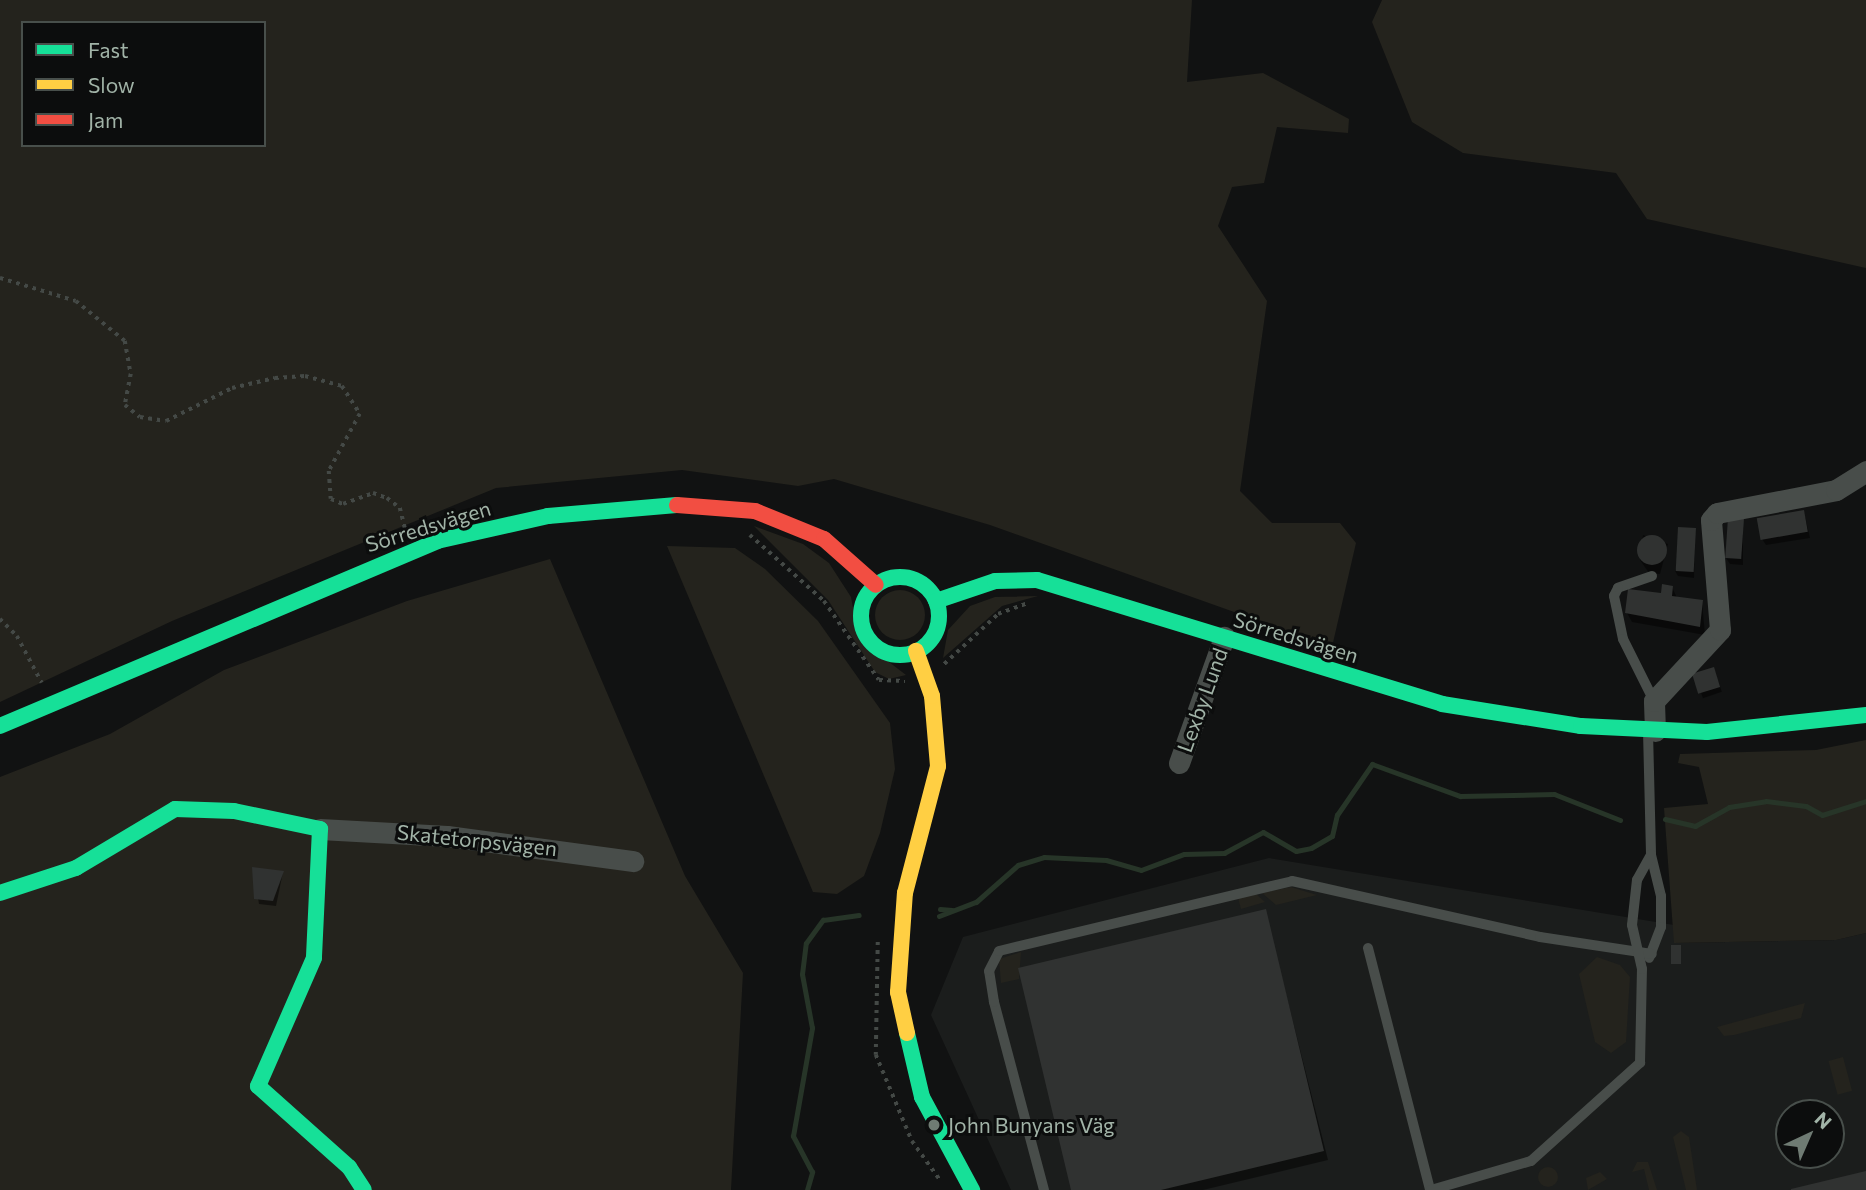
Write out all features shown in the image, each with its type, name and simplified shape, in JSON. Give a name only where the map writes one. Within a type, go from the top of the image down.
[{"type":"street","points":[[1652,731],[1654,701],[1720,629],[1711,520],[1836,490],[1866,471]]},
{"type":"street","name":"Sörredsvägen","points":[[0,726],[396,556],[486,528],[580,512],[727,507],[800,526],[845,554],[876,585]]},
{"type":"street","points":[[910,578],[936,601],[936,630],[916,651],[888,653],[867,636],[862,608],[876,585],[910,578]]},
{"type":"street","name":"Sörredsvägen","points":[[936,601],[1026,579],[1224,636],[1442,704],[1652,731],[1866,715]]},
{"type":"street","name":"Lexby Lund","points":[[1179,763],[1224,636]]},
{"type":"street","points":[[916,651],[927,672],[936,784],[905,893],[898,992],[922,1097],[972,1190]]},
{"type":"street","name":"Skatetorpsvägen","points":[[0,893],[76,868],[175,809],[234,811],[320,829],[447,836],[633,861]]},
{"type":"street","points":[[320,829],[314,958],[258,1086],[349,1167],[364,1190]]},
{"type":"lane","points":[[1652,576],[1618,588],[1614,596],[1623,639],[1654,701]]},
{"type":"lane","points":[[1642,969],[1652,954],[1661,896],[1651,855],[1652,731]]},
{"type":"lane","points":[[1368,948],[1431,1190],[1531,1161],[1640,1063],[1642,969],[1635,953],[1637,880],[1651,855]]},
{"type":"lane","points":[[1044,1190],[994,1002],[989,971],[999,951],[1292,881],[1635,953],[1652,954]]},
{"type":"path","points":[[0,278],[76,301],[125,341],[131,358],[125,405],[140,417],[166,421],[232,388],[275,377],[305,376],[342,386],[360,414],[326,486],[342,504],[373,493],[400,508],[406,527],[396,556]]},
{"type":"path","points":[[743,530],[809,584],[879,680],[892,684],[927,672],[954,656],[998,614],[1034,602]]},
{"type":"path","points":[[0,619],[17,636],[51,704]]},
{"type":"shaded area","points":[[0,0],[1192,0],[1187,82],[1263,73],[1349,119],[1348,133],[1277,127],[1264,183],[1232,187],[1218,226],[1267,301],[1240,491],[1272,523],[1340,523],[1356,543],[1332,647],[990,525],[834,479],[798,486],[682,470],[496,488],[172,621],[0,702]]},
{"type":"shaded area","points":[[1382,0],[1866,0],[1866,268],[1647,219],[1616,173],[1463,153],[1412,122],[1372,22]]},
{"type":"shaded area","points":[[754,526],[803,544],[829,563],[851,597],[859,639],[906,675],[889,679],[875,672],[828,600]]},
{"type":"shaded area","points":[[667,546],[735,548],[765,569],[818,621],[890,723],[895,769],[880,833],[864,876],[837,894],[813,892]]},
{"type":"shaded area","points":[[550,559],[685,876],[743,973],[731,1190],[0,1190],[0,777],[110,734],[224,670],[407,601]]},
{"type":"shaded area","points":[[900,590],[918,597],[925,615],[918,633],[900,640],[882,633],[875,615],[882,597]]},
{"type":"shaded area","points":[[1038,596],[1002,606],[943,658],[948,630],[970,606],[995,597]]},
{"type":"shaded area","points":[[1866,740],[1866,933],[1836,940],[1674,943],[1664,808],[1708,804],[1699,767],[1678,763],[1680,754],[1816,750]]},
{"type":"shaded area","points":[[1269,858],[1674,925],[1674,943],[1836,940],[1866,933],[1866,1190],[1011,1190],[931,1015],[963,937]]},
{"type":"shaded area","points":[[1291,887],[1317,895],[1276,905],[1262,893]]},
{"type":"shaded area","points":[[1256,894],[1265,902],[1241,909],[1238,898]]},
{"type":"shaded area","points":[[1021,952],[1019,979],[1001,983],[999,959]]},
{"type":"shaded area","points":[[1597,957],[1620,965],[1630,977],[1626,1042],[1611,1053],[1595,1042],[1579,974]]},
{"type":"shaded area","points":[[1805,1003],[1801,1018],[1734,1035],[1724,1036],[1717,1027]]},
{"type":"shaded area","points":[[1843,1057],[1852,1091],[1838,1095],[1829,1061]]},
{"type":"shaded area","points":[[1681,1131],[1689,1137],[1697,1190],[1686,1190],[1673,1137]]},
{"type":"shaded area","points":[[1637,1162],[1648,1162],[1657,1190],[1649,1190],[1644,1169],[1632,1172]]},
{"type":"shaded area","points":[[1548,1167],[1555,1170],[1558,1177],[1555,1184],[1548,1187],[1541,1184],[1538,1177],[1541,1170]]},
{"type":"shaded area","points":[[1600,1172],[1607,1179],[1588,1190],[1586,1178]]},
{"type":"building","points":[[1804,510],[1808,532],[1761,540],[1757,518]]},
{"type":"building","points":[[1728,518],[1744,519],[1741,559],[1725,558]]},
{"type":"building","points":[[1678,527],[1696,528],[1694,572],[1676,571]]},
{"type":"building","points":[[1652,535],[1663,539],[1667,550],[1663,561],[1652,565],[1641,561],[1637,550],[1641,539]]},
{"type":"building","points":[[1662,584],[1673,586],[1672,596],[1703,600],[1700,627],[1625,613],[1628,589],[1661,593]]},
{"type":"building","points":[[1714,667],[1720,687],[1698,694],[1692,674]]},
{"type":"building","points":[[252,867],[284,871],[273,901],[254,899]]},
{"type":"building","points":[[1266,909],[1324,1151],[1161,1190],[1071,1190],[1018,968]]},
{"type":"building","points":[[1671,945],[1681,945],[1681,964],[1671,964]]},
{"type":"building","points":[[1866,1171],[1866,1190],[1791,1190],[1791,1189]]},
{"type":"waterway","points":[[939,916],[976,902],[1018,865],[1044,857],[1106,860],[1141,870],[1184,854],[1224,853],[1263,832],[1296,851],[1311,848],[1332,836],[1337,815],[1372,764],[1460,796],[1554,794],[1620,820]]},
{"type":"waterway","points":[[1665,819],[1695,826],[1729,807],[1766,801],[1806,806],[1822,815],[1866,801]]},
{"type":"waterway","points":[[940,909],[952,910]]},
{"type":"waterway","points":[[807,1190],[812,1172],[793,1136],[812,1028],[802,974],[806,943],[823,920],[859,915]]},
{"type":"traffic: fast","points":[[0,726],[437,541],[548,516],[677,505]]},
{"type":"traffic: fast","points":[[900,577],[915,580],[928,588],[936,601],[939,616],[936,631],[928,644],[915,652],[900,655],[885,652],[872,644],[864,631],[861,616],[864,601],[872,588],[885,580],[900,577]]},
{"type":"traffic: fast","points":[[936,601],[995,581],[1037,580],[1442,704],[1581,726],[1707,732],[1866,715]]},
{"type":"traffic: fast","points":[[0,893],[76,868],[175,809],[234,811],[320,829],[314,958],[258,1086],[349,1167],[364,1190]]},
{"type":"traffic: fast","points":[[907,1033],[922,1097],[972,1190]]},
{"type":"traffic: slow","points":[[907,1033],[898,992],[905,893],[938,766],[932,696],[916,651]]},
{"type":"traffic: jam","points":[[677,505],[755,511],[824,539],[876,585]]},
{"type":"place","name":"John Bunyans Väg","points":[[934,1125]]}]
